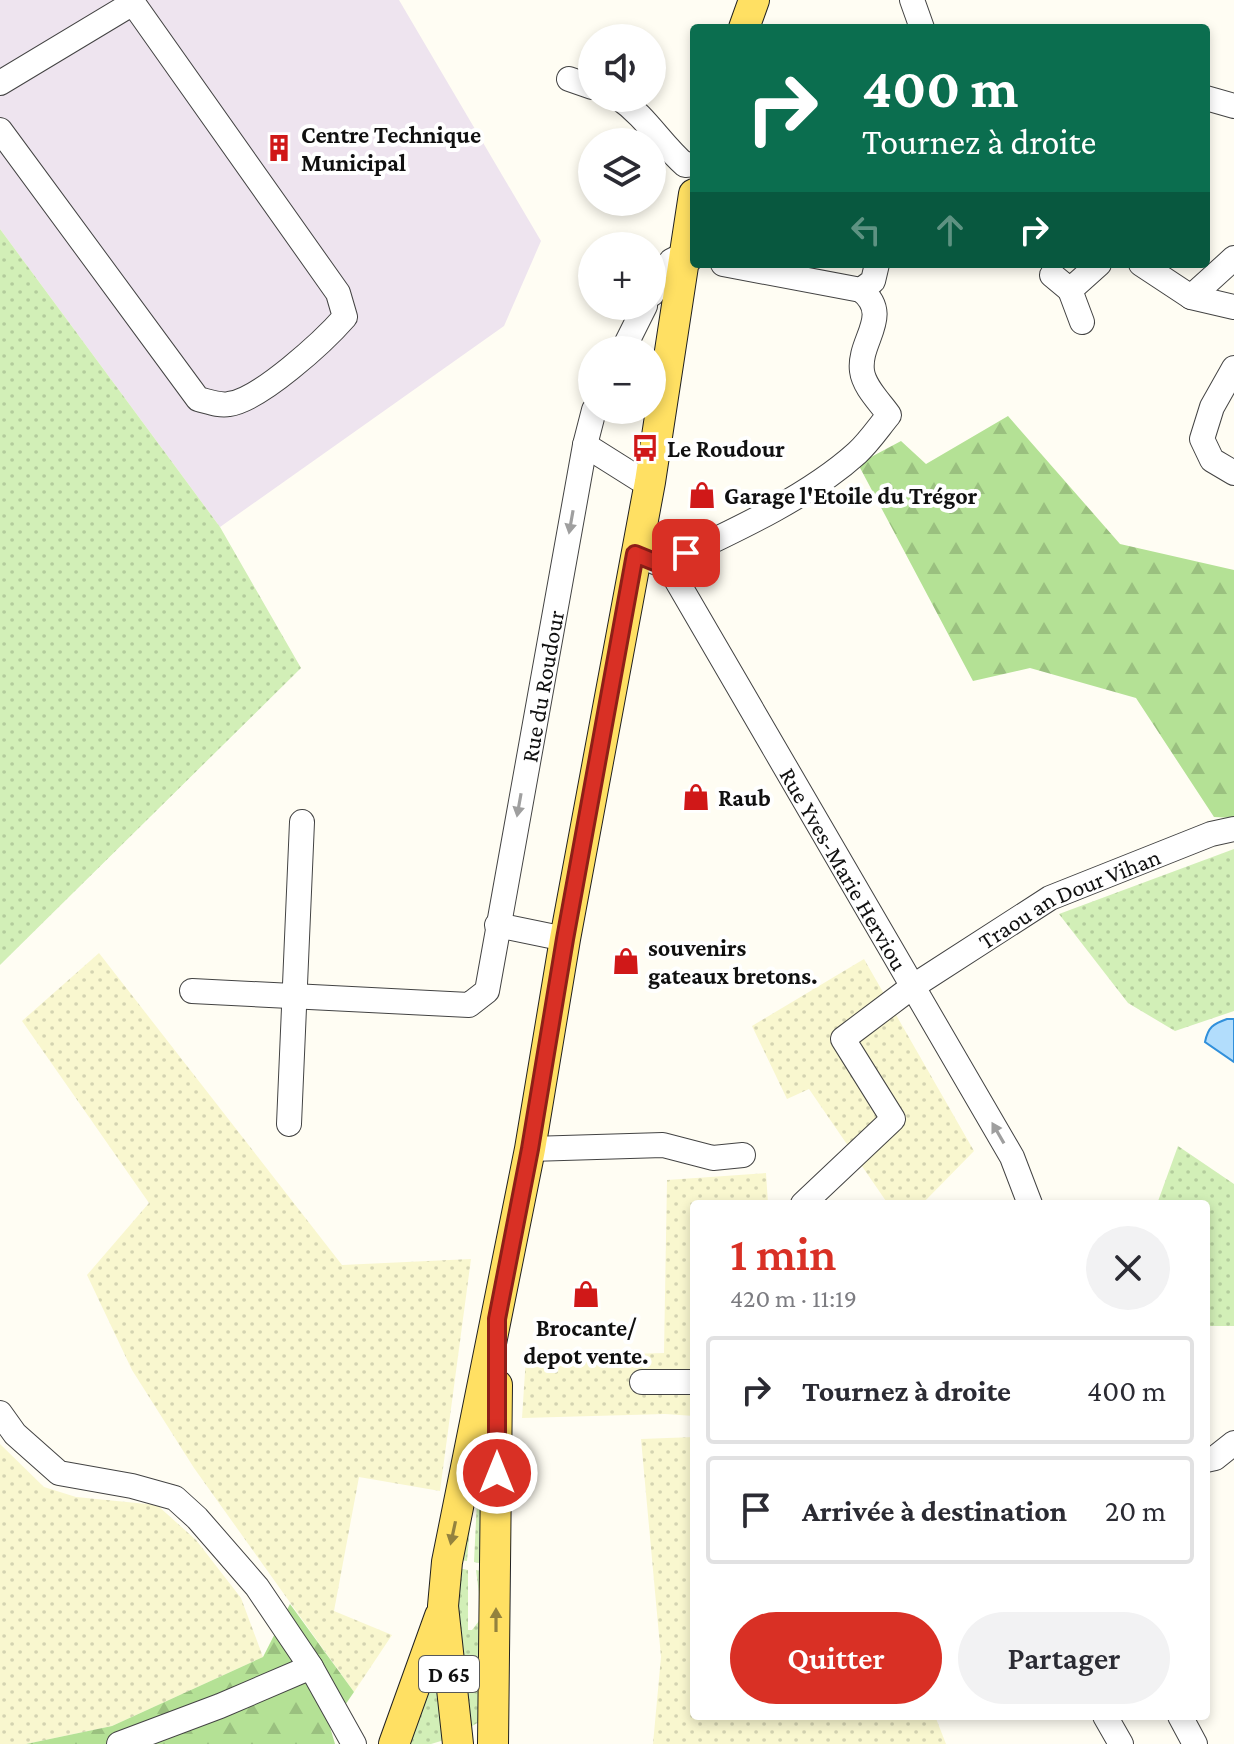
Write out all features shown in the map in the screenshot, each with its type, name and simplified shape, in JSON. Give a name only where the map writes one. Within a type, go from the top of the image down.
[{"type":"main road","points":[[734,24],[743,0]]},
{"type":"main road","points":[[745,24],[754,0]]},
{"type":"main road","points":[[394,1744],[443,1606],[447,1562],[530,1149],[565,939],[648,560],[650,482],[689,257]]},
{"type":"main road","name":"D 65","points":[[494,1735],[497,1319]]},
{"type":"main road","name":"D 65","points":[[443,1606],[456,1743]]},
{"type":"main road","points":[[417,1681],[475,1669],[496,1680]]},
{"type":"main road","points":[[456,1743],[494,1735]]},
{"type":"street","points":[[0,83],[133,3],[338,293],[345,317],[328,337],[249,399],[226,405],[198,399],[0,130]]},
{"type":"street","points":[[569,79],[578,82]]},
{"type":"street","points":[[1210,99],[1234,106]]},
{"type":"street","points":[[638,112],[668,150],[685,165],[690,164]]},
{"type":"street","points":[[666,270],[671,261],[689,257]]},
{"type":"street","points":[[1191,297],[1234,258]]},
{"type":"street","points":[[648,560],[735,530],[838,470],[860,450],[889,415],[862,371],[876,314],[875,304],[861,290],[744,268]]},
{"type":"street","points":[[861,290],[873,281],[876,268]]},
{"type":"street","points":[[1082,322],[1061,282],[1091,268]]},
{"type":"street","points":[[1147,268],[1191,297],[1234,307]]},
{"type":"street","points":[[1234,368],[1212,407],[1202,439],[1212,460],[1234,473]]},
{"type":"street","name":"Rue du Roudour","points":[[192,991],[469,1005],[487,991],[590,424]]},
{"type":"street","points":[[585,445],[639,479],[650,482]]},
{"type":"street","name":"Rue Yves-Marie Herviou","points":[[648,560],[674,576],[1012,1157],[1028,1200]]},
{"type":"street","points":[[289,1124],[302,822]]},
{"type":"street","name":"Traou an Dour Vihan","points":[[807,1200],[893,1119],[843,1039],[912,987],[1050,898],[1211,834],[1234,829]]},
{"type":"street","points":[[497,925],[565,939]]},
{"type":"street","points":[[530,1149],[663,1145],[713,1158],[743,1155]]},
{"type":"street","points":[[642,1382],[690,1382]]},
{"type":"street","points":[[0,1413],[15,1434],[59,1473],[132,1486],[175,1498],[197,1518],[257,1587],[311,1667],[354,1744]]},
{"type":"street","points":[[1210,1459],[1234,1443]]},
{"type":"street","points":[[119,1744],[311,1667]]},
{"type":"street","points":[[1107,1720],[1121,1744]]},
{"type":"street","points":[[1182,1720],[1195,1744]]},
{"type":"shaded area","name":"Centre Technique Municipal","points":[[0,0],[399,0],[541,241],[504,326],[220,527],[0,229]]},
{"type":"shaded area","points":[[99,953],[342,1265],[471,1259],[440,1491],[359,1477],[334,1611],[392,1635],[354,1692],[194,1468],[132,1370],[87,1275],[149,1203],[22,1021]]},
{"type":"shaded area","points":[[864,959],[974,1151],[926,1200],[885,1200],[809,1089],[787,1099],[752,1026]]},
{"type":"shaded area","points":[[766,1173],[768,1200],[690,1200],[690,1416],[522,1418],[526,1357],[664,1353],[667,1180]]},
{"type":"shaded area","points":[[690,1437],[690,1720],[937,1720],[946,1744],[653,1744],[661,1657],[641,1439]]},
{"type":"shaded area","points":[[0,1444],[44,1487],[76,1497],[157,1505],[196,1540],[241,1598],[263,1657],[112,1726],[26,1744],[0,1744]]},
{"type":"green space","points":[[0,229],[220,527],[301,668],[0,965]]},
{"type":"green space","points":[[1008,416],[1120,544],[1234,570],[1234,818],[1214,817],[1136,698],[1030,668],[973,681],[858,464],[901,441],[926,464]]},
{"type":"green space","points":[[1234,849],[1234,1011],[1175,1031],[1128,1003],[1059,914]]},
{"type":"green space","points":[[1178,1146],[1234,1184],[1234,1326],[1210,1326],[1210,1200],[1158,1200]]},
{"type":"green space","points":[[486,1379],[488,1565],[474,1562],[478,1480],[474,1480],[467,1561],[453,1559]]},
{"type":"green space","points":[[453,1567],[468,1570],[468,1630],[472,1630],[482,1617],[476,1570],[488,1572],[486,1665],[466,1660],[453,1661]]},
{"type":"green space","points":[[290,1604],[354,1692],[330,1727],[335,1744],[26,1744],[112,1726],[263,1657]]},
{"type":"green space","points":[[468,1676],[482,1685],[479,1722],[462,1732],[462,1678]]},
{"type":"green space","points":[[438,1681],[451,1738],[431,1744],[398,1744],[422,1691]]},
{"type":"water","points":[[1234,1019],[1234,1062],[1205,1042],[1212,1027]]},
{"type":"place","name":"Centre Technique Municipal","points":[[279,148]]},
{"type":"place","name":"Le Roudour","points":[[645,448]]},
{"type":"place","name":"Garage l'Etoile du Trégor","points":[[702,495]]},
{"type":"place","name":"Raub","points":[[696,797]]},
{"type":"place","name":"souvenirs gateaux bretons.","points":[[626,961]]},
{"type":"place","name":"Brocante/ depot vente.","points":[[586,1294]]},
{"type":"route","points":[[497,1473],[497,1319],[635,554],[662,565],[686,553]]}]
